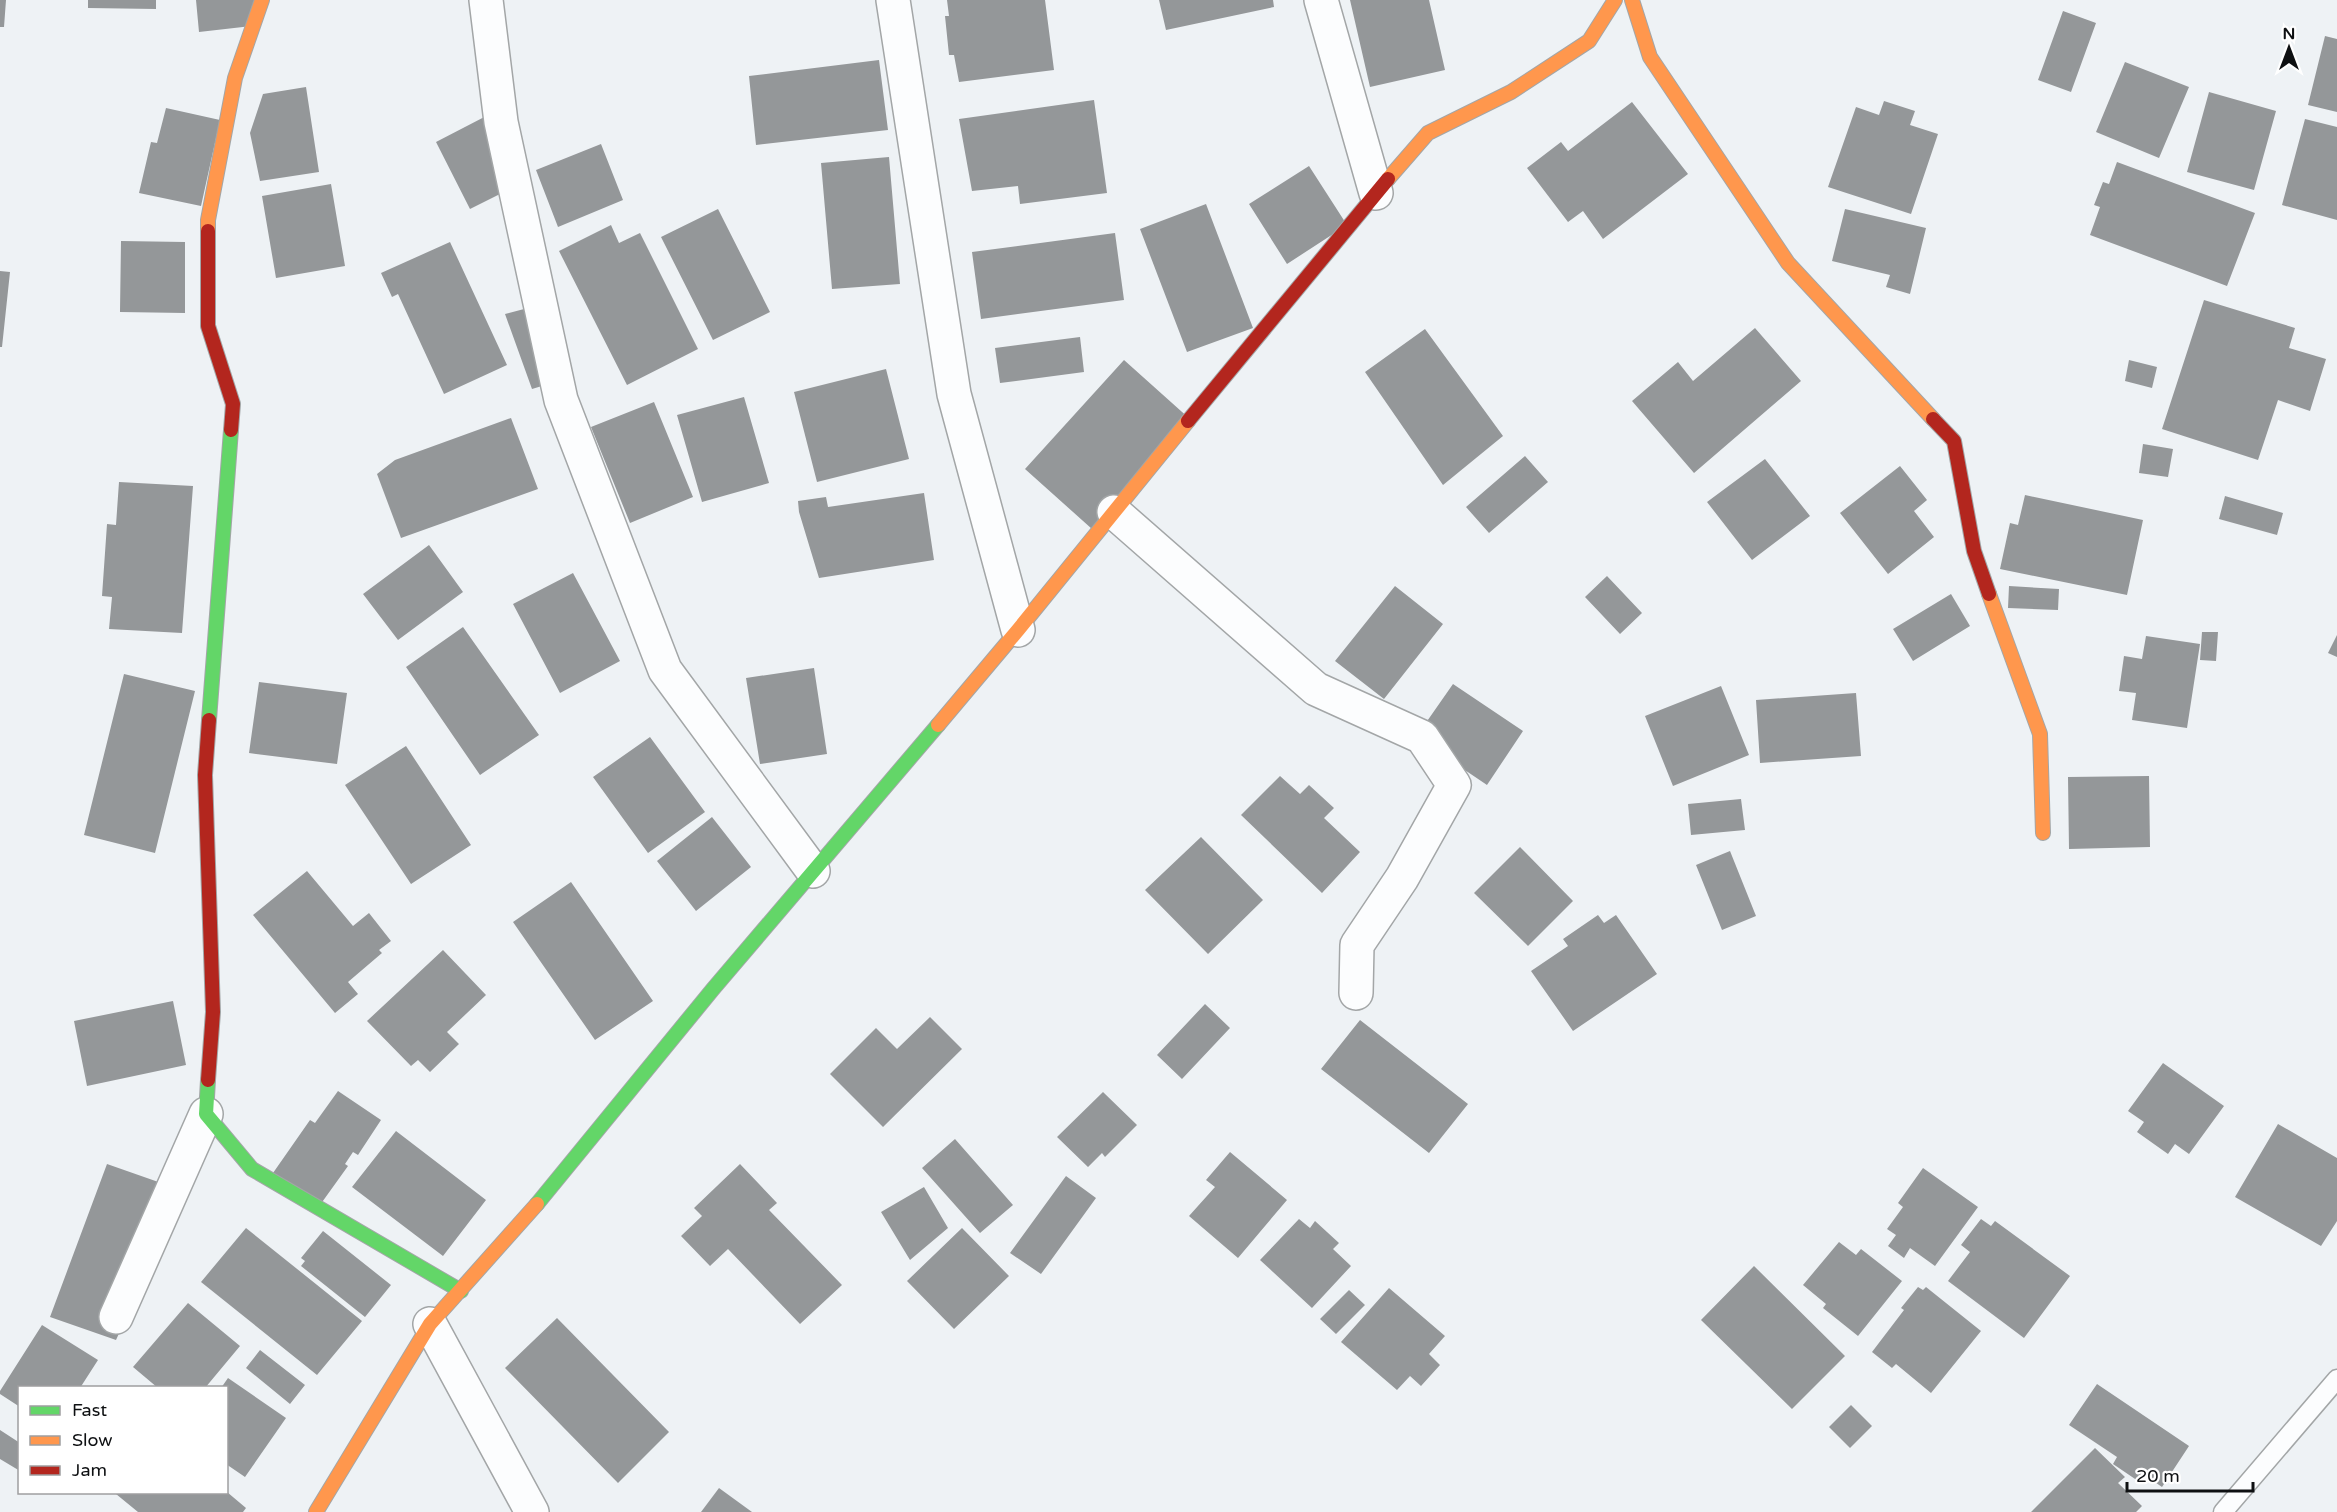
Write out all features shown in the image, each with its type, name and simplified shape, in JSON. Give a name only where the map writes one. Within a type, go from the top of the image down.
[{"type":"street","points":[[116,1317],[206,1114],[213,1012],[205,775],[233,404],[208,326],[207,220],[235,78],[262,0]]},
{"type":"street","points":[[486,0],[501,122],[561,400],[665,670],[813,871]]},
{"type":"street","points":[[893,0],[954,394],[1018,630]]},
{"type":"street","points":[[1321,0],[1376,193]]},
{"type":"street","points":[[316,1512],[430,1324],[523,1221],[813,871],[1018,630],[1376,193],[1428,133],[1511,92],[1588,41],[1615,0]]},
{"type":"street","points":[[1632,0],[1650,57],[1788,263],[1954,441],[1974,551],[2040,734],[2043,833]]},
{"type":"street","points":[[1114,512],[1316,689],[1422,737],[1454,785],[1402,878],[1357,945],[1356,993]]},
{"type":"street","points":[[206,1114],[252,1169],[461,1291]]},
{"type":"street","points":[[430,1324],[532,1512]]},
{"type":"lane","points":[[2223,1512],[2337,1379]]},
{"type":"building","points":[[0,0],[6,0],[4,27],[0,27]]},
{"type":"building","points":[[88,0],[156,0],[156,9],[88,8]]},
{"type":"building","points":[[196,0],[267,0],[260,25],[199,32]]},
{"type":"building","points":[[947,0],[1045,0],[1054,70],[959,82],[954,55],[949,55],[945,16],[949,16]]},
{"type":"building","points":[[1159,0],[1273,0],[1274,7],[1166,30]]},
{"type":"building","points":[[1350,0],[1429,0],[1445,70],[1370,87]]},
{"type":"building","points":[[2063,11],[2096,23],[2071,92],[2038,80]]},
{"type":"building","points":[[2325,36],[2337,39],[2337,112],[2308,105]]},
{"type":"building","points":[[879,60],[888,130],[756,145],[749,76]]},
{"type":"building","points":[[2125,62],[2189,87],[2159,158],[2096,132]]},
{"type":"building","points":[[306,87],[319,172],[260,181],[250,133],[263,94]]},
{"type":"building","points":[[2209,92],[2276,111],[2254,190],[2187,172]]},
{"type":"building","points":[[1094,100],[1107,193],[1020,204],[1018,186],[972,191],[959,119]]},
{"type":"building","points":[[1884,101],[1915,111],[1910,125],[1938,134],[1911,214],[1828,187],[1856,107],[1879,115]]},
{"type":"building","points":[[1632,102],[1688,174],[1603,239],[1583,211],[1568,222],[1527,168],[1561,142],[1568,151]]},
{"type":"building","points":[[166,108],[220,120],[201,206],[139,193],[151,142],[157,143]]},
{"type":"building","points":[[492,113],[526,181],[470,209],[436,142]]},
{"type":"building","points":[[2305,119],[2337,127],[2337,220],[2282,205]]},
{"type":"building","points":[[601,144],[623,200],[558,227],[536,170]]},
{"type":"building","points":[[889,157],[900,284],[832,289],[821,163]]},
{"type":"building","points":[[2117,162],[2255,213],[2227,286],[2090,235],[2100,207],[2094,205],[2103,182],[2109,184]]},
{"type":"building","points":[[1309,166],[1347,225],[1287,264],[1249,204]]},
{"type":"building","points":[[331,184],[345,266],[276,278],[262,196]]},
{"type":"building","points":[[1206,204],[1253,328],[1187,352],[1140,229]]},
{"type":"building","points":[[718,209],[770,312],[713,340],[661,237]]},
{"type":"building","points":[[1845,209],[1926,228],[1910,294],[1886,287],[1890,275],[1832,261]]},
{"type":"building","points":[[611,225],[619,243],[640,233],[698,349],[627,385],[559,251]]},
{"type":"building","points":[[1115,233],[1124,300],[981,319],[972,252]]},
{"type":"building","points":[[121,241],[185,242],[185,313],[120,312]]},
{"type":"building","points":[[450,242],[507,365],[444,394],[398,294],[392,297],[381,273]]},
{"type":"building","points":[[0,271],[10,272],[2,347],[0,347]]},
{"type":"building","points":[[2204,300],[2295,328],[2289,348],[2326,359],[2310,411],[2278,400],[2258,460],[2162,429]]},
{"type":"building","points":[[543,304],[565,379],[532,389],[505,314]]},
{"type":"building","points":[[1755,328],[1801,381],[1694,473],[1632,401],[1678,362],[1693,381]]},
{"type":"building","points":[[1425,329],[1503,436],[1443,485],[1365,372]]},
{"type":"building","points":[[1080,337],[1084,372],[1000,383],[995,348]]},
{"type":"building","points":[[1124,360],[1191,420],[1092,529],[1025,469]]},
{"type":"building","points":[[2129,360],[2157,367],[2152,388],[2125,381]]},
{"type":"building","points":[[886,369],[909,459],[817,482],[794,392]]},
{"type":"building","points":[[744,397],[769,483],[702,502],[677,415]]},
{"type":"building","points":[[654,402],[693,497],[630,523],[591,427]]},
{"type":"building","points":[[511,418],[538,489],[401,538],[377,474],[395,460]]},
{"type":"building","points":[[2143,444],[2173,449],[2168,477],[2139,473]]},
{"type":"building","points":[[1525,456],[1548,482],[1489,533],[1466,507]]},
{"type":"building","points":[[1765,459],[1810,516],[1752,560],[1707,502]]},
{"type":"building","points":[[1900,466],[1927,500],[1914,511],[1934,537],[1888,574],[1840,513]]},
{"type":"building","points":[[119,482],[193,486],[182,633],[109,629],[112,597],[102,596],[107,524],[116,525]]},
{"type":"building","points":[[924,493],[934,560],[819,578],[799,512],[798,501],[826,497],[828,507]]},
{"type":"building","points":[[2025,495],[2143,520],[2127,595],[2000,569],[2010,523],[2018,525]]},
{"type":"building","points":[[2225,496],[2283,513],[2277,535],[2219,519]]},
{"type":"building","points":[[429,545],[463,592],[398,640],[363,594]]},
{"type":"building","points":[[573,573],[620,661],[560,693],[513,604]]},
{"type":"building","points":[[1607,576],[1642,613],[1620,634],[1585,597]]},
{"type":"building","points":[[1395,586],[1443,624],[1384,699],[1335,661]]},
{"type":"building","points":[[2009,586],[2059,589],[2058,610],[2008,608]]},
{"type":"building","points":[[1951,594],[1970,626],[1913,661],[1893,629]]},
{"type":"building","points":[[463,627],[539,735],[480,775],[406,667]]},
{"type":"building","points":[[2202,632],[2218,632],[2216,661],[2200,660]]},
{"type":"building","points":[[2337,635],[2337,657],[2328,653]]},
{"type":"building","points":[[2146,636],[2200,644],[2187,728],[2132,720],[2136,693],[2119,691],[2124,656],[2142,659]]},
{"type":"building","points":[[814,668],[827,754],[760,764],[746,678]]},
{"type":"building","points":[[124,674],[195,691],[155,853],[84,835]]},
{"type":"building","points":[[259,682],[347,693],[337,764],[249,753]]},
{"type":"building","points":[[1453,684],[1523,731],[1487,785],[1416,737]]},
{"type":"building","points":[[1721,686],[1749,755],[1673,786],[1645,716]]},
{"type":"building","points":[[1856,693],[1861,756],[1760,763],[1756,700]]},
{"type":"building","points":[[650,737],[705,812],[648,853],[593,777]]},
{"type":"building","points":[[406,746],[471,845],[411,884],[345,785]]},
{"type":"building","points":[[1280,776],[1300,794],[1309,785],[1334,808],[1324,818],[1360,852],[1322,893],[1241,815]]},
{"type":"building","points":[[2149,776],[2150,847],[2069,849],[2068,777]]},
{"type":"building","points":[[1741,799],[1745,830],[1691,835],[1688,804]]},
{"type":"building","points":[[712,817],[751,867],[696,911],[657,861]]},
{"type":"building","points":[[1201,837],[1263,900],[1208,954],[1145,890]]},
{"type":"building","points":[[1520,847],[1573,901],[1528,946],[1474,893]]},
{"type":"building","points":[[1730,851],[1756,916],[1722,930],[1696,865]]},
{"type":"building","points":[[307,871],[353,926],[369,913],[391,941],[379,950],[382,953],[348,982],[358,994],[335,1013],[253,915]]},
{"type":"building","points":[[571,882],[653,1001],[595,1040],[513,922]]},
{"type":"building","points":[[1598,915],[1604,923],[1616,915],[1657,974],[1573,1031],[1531,971],[1568,946],[1563,939]]},
{"type":"building","points":[[443,950],[486,995],[447,1032],[459,1044],[430,1072],[418,1060],[411,1066],[367,1021]]},
{"type":"building","points":[[173,1001],[186,1065],[87,1086],[74,1021]]},
{"type":"building","points":[[1205,1004],[1230,1028],[1182,1079],[1157,1055]]},
{"type":"building","points":[[930,1017],[962,1049],[883,1127],[830,1074],[876,1028],[897,1049]]},
{"type":"building","points":[[1360,1020],[1468,1104],[1429,1153],[1321,1069]]},
{"type":"building","points":[[2163,1063],[2224,1106],[2189,1154],[2175,1144],[2168,1154],[2137,1132],[2144,1122],[2128,1111]]},
{"type":"building","points":[[338,1091],[381,1120],[358,1155],[353,1152],[345,1164],[348,1166],[320,1205],[273,1173],[310,1120],[315,1123]]},
{"type":"building","points":[[1103,1092],[1137,1125],[1105,1157],[1102,1153],[1088,1167],[1057,1137]]},
{"type":"building","points":[[2278,1124],[2337,1158],[2337,1221],[2321,1246],[2235,1197]]},
{"type":"building","points":[[396,1131],[486,1200],[443,1256],[352,1187]]},
{"type":"building","points":[[955,1139],[1013,1205],[980,1233],[922,1168]]},
{"type":"building","points":[[1230,1152],[1287,1200],[1238,1258],[1189,1216],[1215,1187],[1206,1180]]},
{"type":"building","points":[[107,1164],[184,1191],[116,1340],[50,1317]]},
{"type":"building","points":[[740,1164],[777,1203],[769,1210],[842,1285],[800,1324],[728,1249],[710,1266],[681,1236],[702,1216],[694,1208]]},
{"type":"building","points":[[1923,1168],[1978,1207],[1935,1266],[1910,1248],[1904,1258],[1888,1246],[1896,1235],[1887,1229],[1903,1207],[1898,1203]]},
{"type":"building","points":[[1066,1176],[1096,1198],[1041,1274],[1010,1253]]},
{"type":"building","points":[[924,1187],[948,1228],[910,1260],[881,1212]]},
{"type":"building","points":[[1299,1219],[1310,1228],[1315,1221],[1339,1243],[1333,1249],[1351,1266],[1312,1308],[1260,1260]]},
{"type":"building","points":[[1981,1219],[1991,1226],[1995,1221],[2070,1276],[2024,1338],[1948,1281],[1970,1252],[1961,1245]]},
{"type":"building","points":[[246,1228],[362,1321],[317,1375],[201,1282]]},
{"type":"building","points":[[962,1228],[1009,1276],[954,1329],[907,1281]]},
{"type":"building","points":[[323,1231],[391,1285],[365,1317],[301,1266],[305,1261],[301,1258]]},
{"type":"building","points":[[1839,1242],[1856,1255],[1861,1249],[1902,1281],[1858,1336],[1823,1308],[1826,1304],[1803,1285]]},
{"type":"building","points":[[1754,1266],[1845,1356],[1792,1409],[1701,1320]]},
{"type":"building","points":[[1918,1287],[1923,1290],[1926,1287],[1981,1331],[1931,1393],[1896,1364],[1892,1368],[1872,1352],[1904,1310],[1901,1308]]},
{"type":"building","points":[[1389,1288],[1445,1336],[1429,1354],[1440,1365],[1421,1386],[1410,1376],[1397,1390],[1341,1342]]},
{"type":"building","points":[[1349,1290],[1365,1305],[1336,1334],[1320,1319]]},
{"type":"building","points":[[188,1303],[240,1346],[207,1386],[156,1386],[133,1367]]},
{"type":"building","points":[[557,1318],[669,1432],[618,1483],[505,1368]]},
{"type":"building","points":[[42,1325],[98,1360],[81,1386],[18,1386],[18,1406],[0,1394]]},
{"type":"building","points":[[260,1350],[305,1385],[290,1404],[246,1368]]},
{"type":"building","points":[[228,1378],[286,1418],[245,1477],[228,1465],[228,1386],[222,1386]]},
{"type":"building","points":[[2097,1384],[2189,1446],[2162,1487],[2146,1476],[2141,1483],[2113,1464],[2117,1457],[2069,1425]]},
{"type":"building","points":[[1851,1405],[1872,1426],[1850,1448],[1829,1427]]},
{"type":"building","points":[[0,1430],[18,1442],[18,1470],[0,1459]]},
{"type":"building","points":[[2095,1448],[2125,1477],[2118,1483],[2142,1506],[2136,1512],[2031,1512]]},
{"type":"building","points":[[719,1488],[752,1512],[701,1512]]},
{"type":"building","points":[[228,1493],[246,1508],[243,1512],[138,1512],[116,1494]]},
{"type":"traffic: fast","points":[[209,720],[231,430]]},
{"type":"traffic: fast","points":[[537,1204],[713,989],[938,725]]},
{"type":"traffic: fast","points":[[208,1080],[206,1114],[252,1169],[461,1291]]},
{"type":"traffic: slow","points":[[208,231],[208,220],[235,78],[262,0]]},
{"type":"traffic: slow","points":[[1388,179],[1428,133],[1511,92],[1589,41],[1615,0]]},
{"type":"traffic: slow","points":[[1632,0],[1650,57],[1788,263],[1933,419]]},
{"type":"traffic: slow","points":[[938,725],[1188,421]]},
{"type":"traffic: slow","points":[[1989,594],[2040,734],[2043,833]]},
{"type":"traffic: slow","points":[[316,1512],[430,1324],[537,1204]]},
{"type":"traffic: jam","points":[[1188,421],[1388,179]]},
{"type":"traffic: jam","points":[[208,231],[208,326],[233,404],[231,430]]},
{"type":"traffic: jam","points":[[1933,419],[1954,441],[1974,551],[1989,594]]},
{"type":"traffic: jam","points":[[208,1080],[213,1012],[205,775],[209,720]]}]
